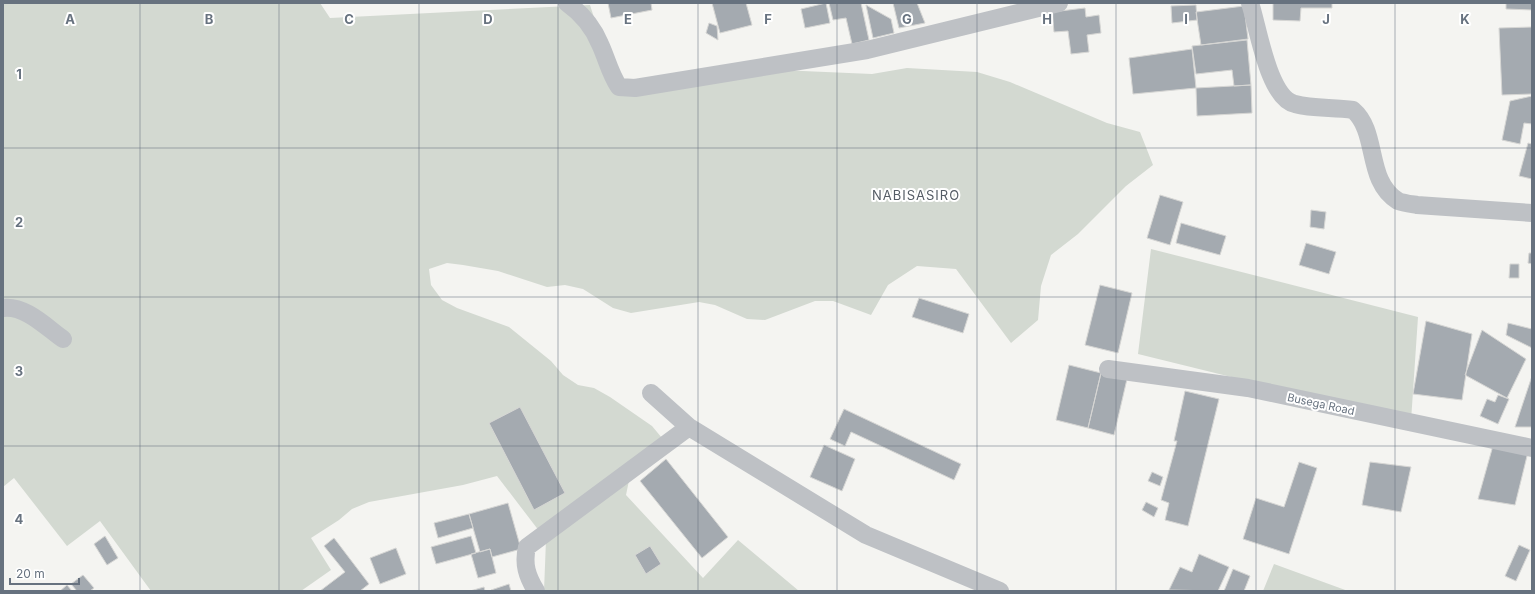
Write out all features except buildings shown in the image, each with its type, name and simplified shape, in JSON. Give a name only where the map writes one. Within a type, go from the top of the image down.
[{"type":"street","points":[[567,3],[581,13],[600,43],[612,76],[619,87],[635,88],[867,50],[1059,3]]},
{"type":"street","points":[[1250,3],[1271,77],[1280,93],[1294,104],[1353,110],[1359,115],[1368,137],[1379,179],[1389,194],[1400,202],[1432,206],[1532,213]]},
{"type":"street","points":[[3,308],[11,306],[27,312],[63,339]]},
{"type":"street","name":"Busega Road","points":[[1108,369],[1248,388],[1532,448]]},
{"type":"street","points":[[651,393],[689,427],[866,535],[1000,591]]},
{"type":"street","points":[[536,591],[525,569],[524,558],[527,547],[689,427]]},
{"type":"shaded area","points":[[3,3],[320,3],[330,18],[590,5],[614,80],[649,87],[754,69],[872,74],[907,68],[977,72],[1010,82],[1107,123],[1140,132],[1153,165],[1126,186],[1078,234],[1051,255],[1041,286],[1038,320],[1011,343],[956,269],[917,266],[888,285],[871,315],[833,301],[815,301],[765,320],[747,319],[715,305],[699,302],[631,313],[613,308],[583,289],[565,285],[547,287],[498,271],[447,263],[429,269],[431,285],[442,300],[457,308],[509,327],[551,361],[563,375],[578,385],[594,388],[610,397],[652,426],[662,438],[632,466],[626,495],[703,578],[738,540],[799,591],[544,591],[546,540],[497,476],[463,485],[369,502],[352,509],[339,520],[311,538],[331,570],[301,591],[151,591],[100,521],[67,546],[14,478],[3,487]]},
{"type":"shaded area","points":[[1151,249],[1418,317],[1411,421],[1138,354]]},
{"type":"shaded area","points":[[1274,564],[1348,591],[1263,591]]},
{"type":"district","name":"NABISASIRO","points":[[916,195]]}]
